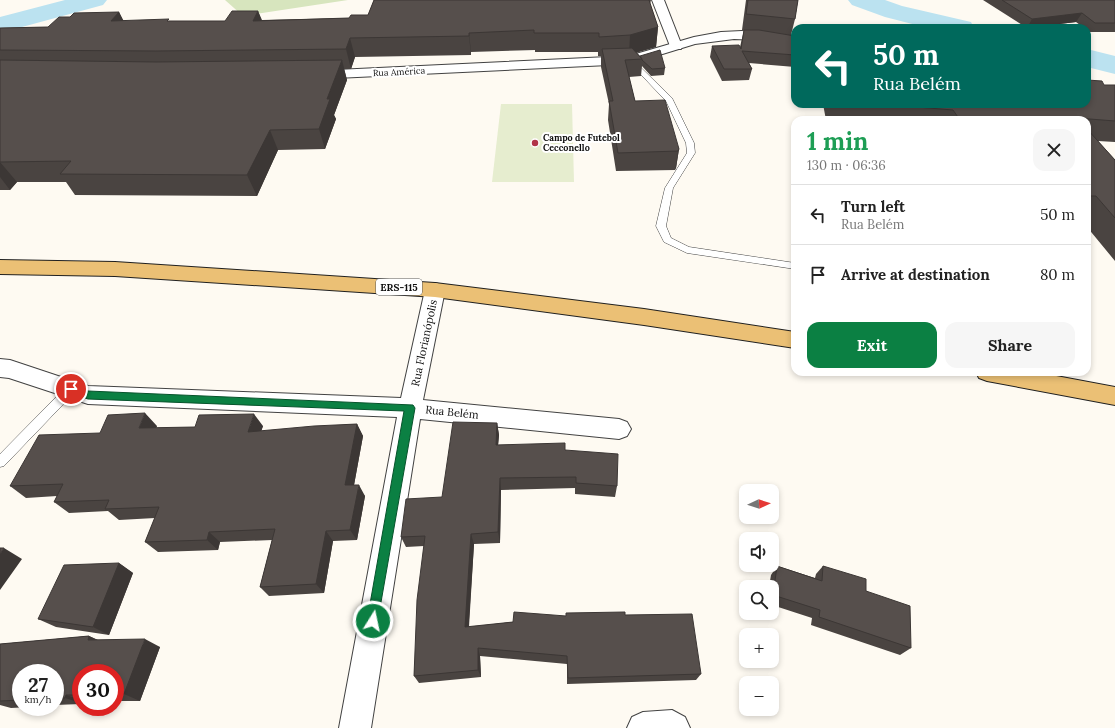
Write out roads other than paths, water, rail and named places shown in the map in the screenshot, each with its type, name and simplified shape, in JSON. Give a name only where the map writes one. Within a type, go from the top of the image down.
[{"type":"main road","name":"ERS-115","points":[[0,267],[115,269],[435,290],[644,317],[791,339]]},
{"type":"main road","points":[[1008,376],[1115,396]]},
{"type":"street","points":[[658,0],[676,46]]},
{"type":"street","name":"Rua América","points":[[306,75],[361,74],[630,60],[676,46],[718,36],[756,36],[791,41]]},
{"type":"street","name":"Rua Florianópolis","points":[[355,728],[410,408],[435,290]]},
{"type":"street","name":"Rua Belém","points":[[0,368],[10,369],[88,395],[410,408],[619,429]]},
{"type":"lane","points":[[630,60],[670,100],[690,143],[691,153],[669,188],[661,226],[667,240],[687,250],[791,265]]},
{"type":"lane","points":[[0,462],[71,389]]},
{"type":"waterway","points":[[0,25],[94,0]]},
{"type":"waterway","points":[[861,0],[894,12],[944,24]]},
{"type":"waterway","points":[[1091,59],[1115,65]]},
{"type":"place","name":"Campo de Futebol Cecconello","points":[[535,143]]}]
